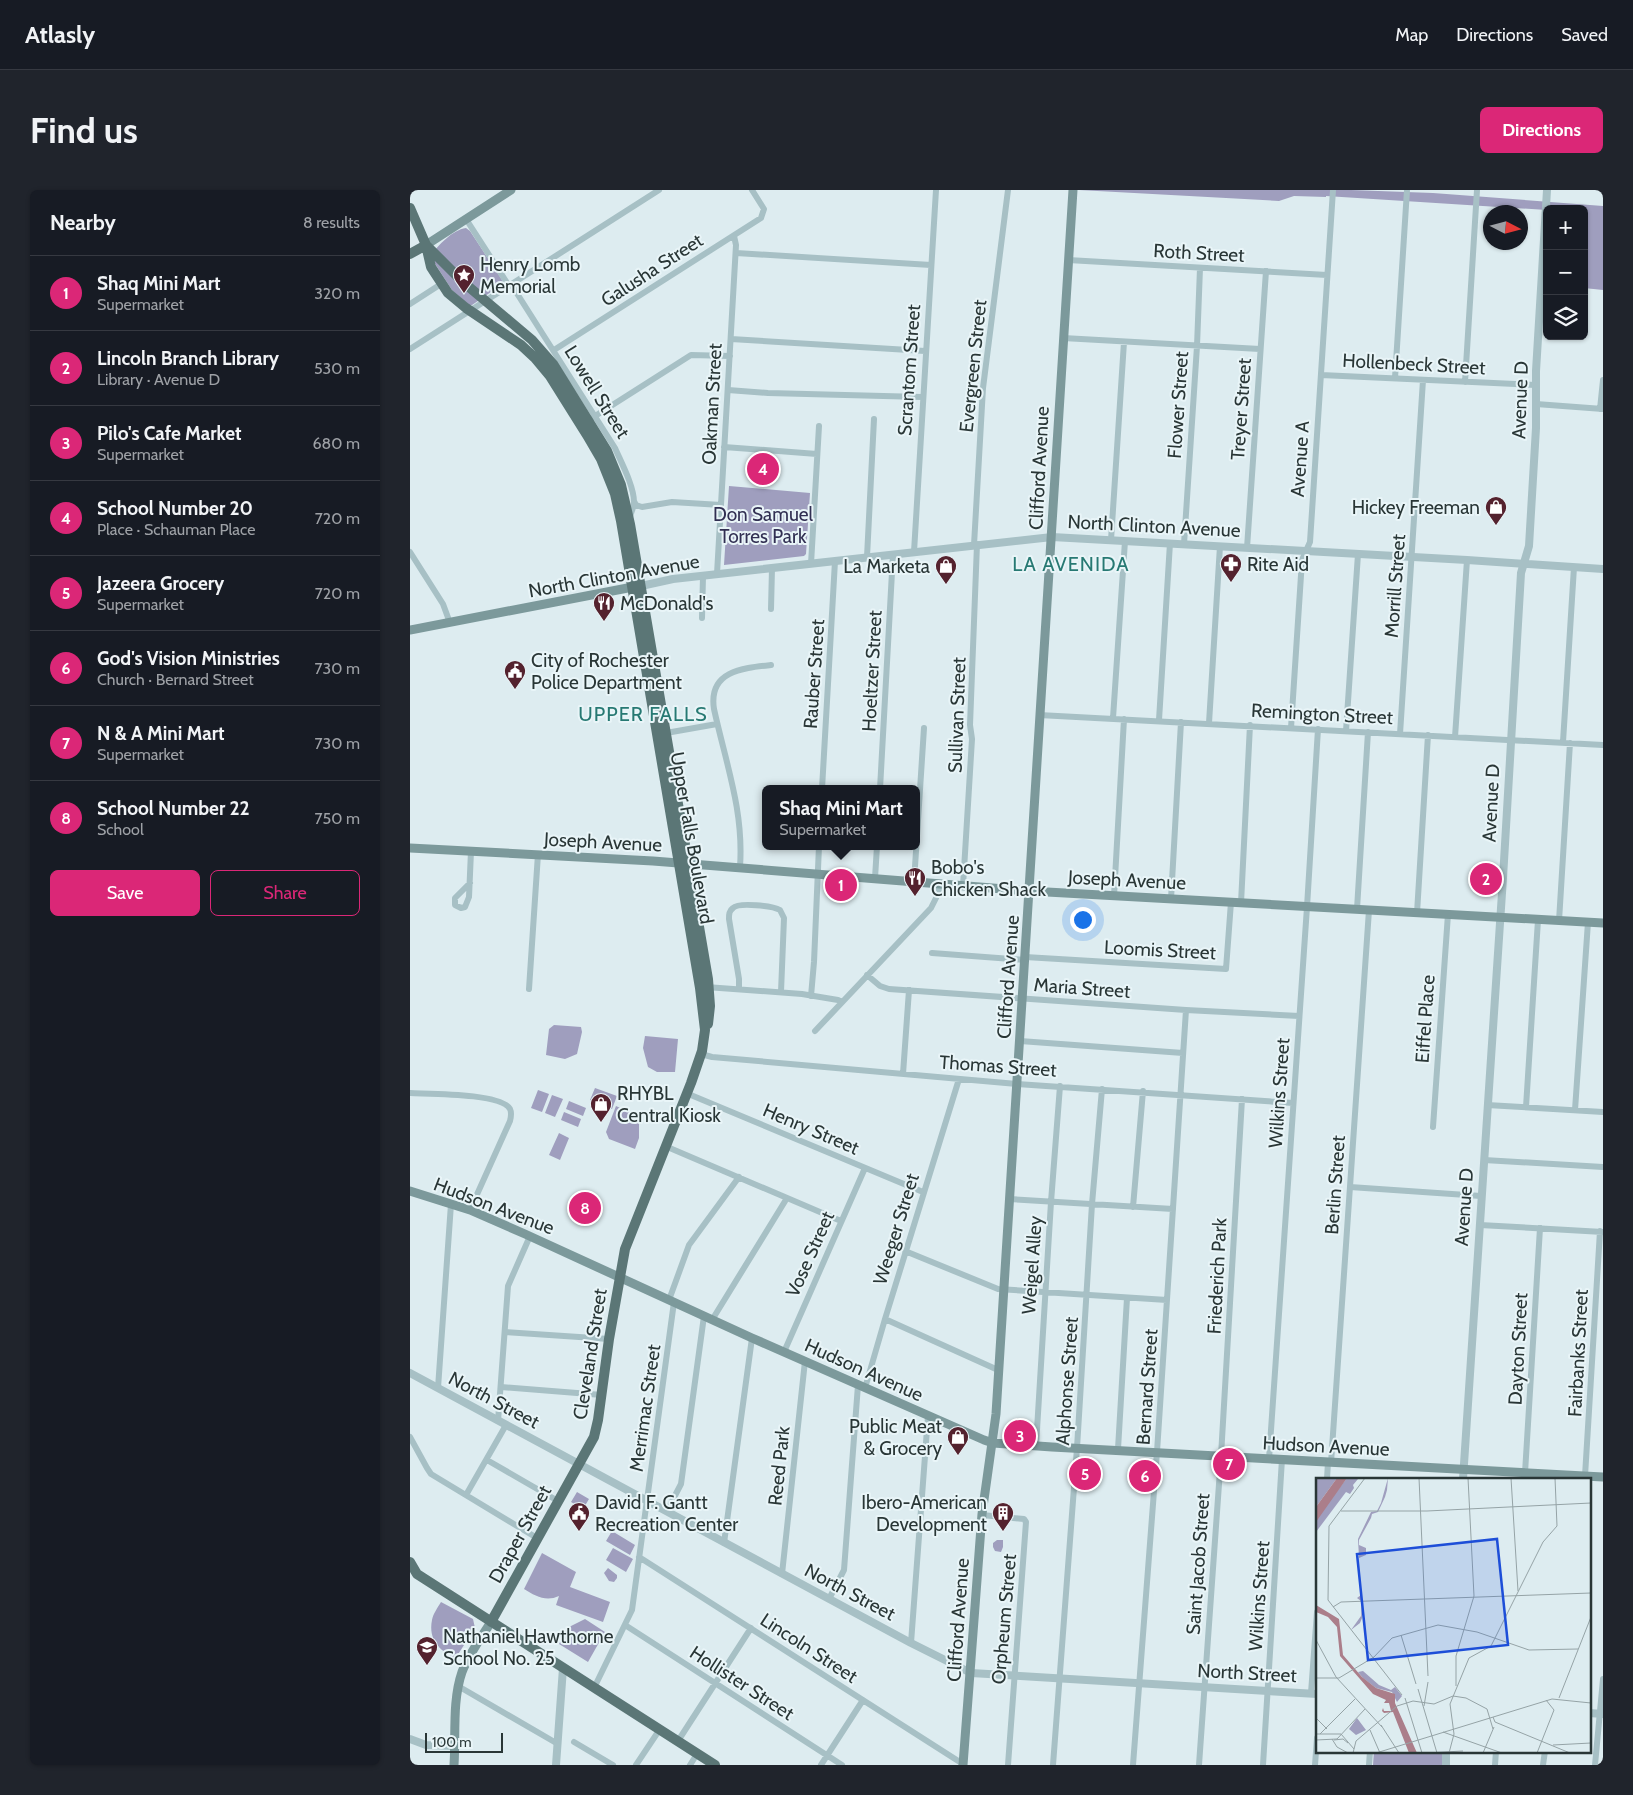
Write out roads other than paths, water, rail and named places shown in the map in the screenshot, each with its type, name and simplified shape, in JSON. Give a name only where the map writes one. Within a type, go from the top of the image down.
[{"type":"main road","points":[[410,254],[511,190]]},
{"type":"main road","name":"Clifford Avenue","points":[[963,1764],[982,1516],[993,1443],[1030,891],[1039,715],[1073,190]]},
{"type":"main road","points":[[410,208],[426,245]]},
{"type":"main road","name":"Upper Falls Boulevard","points":[[426,245],[431,267],[441,284],[452,297],[469,311],[514,339],[532,354],[589,420],[614,494],[636,586],[666,733],[683,864]]},
{"type":"main road","name":"Upper Falls Boulevard","points":[[426,245],[457,276],[544,353],[589,420],[602,443],[624,493],[630,524],[636,586],[704,987],[705,1030],[701,1054],[627,1241],[619,1277]]},
{"type":"main road","name":"North Clinton Avenue","points":[[410,630],[636,586]]},
{"type":"main road","name":"Joseph Avenue","points":[[410,848],[683,864],[1030,891],[1603,923]]},
{"type":"main road","name":"Hudson Avenue","points":[[410,1191],[470,1210],[752,1338],[993,1443],[1269,1458],[1463,1474],[1603,1477]]},
{"type":"main road","name":"Cleveland Street","points":[[580,1463],[597,1429],[619,1277]]},
{"type":"main road","name":"Draper Street","points":[[491,1622],[580,1463]]},
{"type":"main road","points":[[410,1562],[417,1574],[715,1765]]},
{"type":"main road","points":[[454,1765],[458,1686],[466,1664],[491,1622]]},
{"type":"street","points":[[410,349],[659,190]]},
{"type":"street","name":"Galusha Street","points":[[554,350],[762,218],[763,207],[752,190]]},
{"type":"street","name":"Scrantom Street","points":[[914,552],[936,190]]},
{"type":"street","name":"Evergreen Street","points":[[976,544],[983,388],[1008,190]]},
{"type":"street","name":"Avenue A","points":[[1291,728],[1302,560],[1310,542],[1333,190]]},
{"type":"street","points":[[1395,378],[1407,190]]},
{"type":"street","points":[[1465,382],[1477,190]]},
{"type":"street","name":"Avenue D","points":[[1463,1474],[1521,574],[1528,546],[1547,190]]},
{"type":"street","name":"Lowell Street","points":[[466,219],[554,350],[589,420],[618,454],[634,501],[630,524]]},
{"type":"street","name":"Oakman Street","points":[[717,574],[736,253],[734,236]]},
{"type":"street","points":[[736,253],[931,265]]},
{"type":"street","name":"Roth Street","points":[[1068,260],[1327,275]]},
{"type":"street","name":"Flower Street","points":[[1184,544],[1197,346],[1200,268]]},
{"type":"street","name":"Treyer Street","points":[[1247,548],[1266,271]]},
{"type":"street","points":[[410,304],[441,284]]},
{"type":"street","points":[[1063,338],[1260,349]]},
{"type":"street","points":[[731,339],[925,351]]},
{"type":"street","points":[[1111,540],[1124,342]]},
{"type":"street","points":[[589,420],[691,354],[730,356]]},
{"type":"street","name":"Hollenbeck Street","points":[[1321,375],[1536,385]]},
{"type":"street","name":"Morrill Street","points":[[1400,734],[1423,380]]},
{"type":"street","points":[[1536,404],[1602,409],[1603,380]]},
{"type":"street","points":[[728,390],[922,397]]},
{"type":"street","points":[[867,557],[874,419]]},
{"type":"street","points":[[811,564],[819,426]]},
{"type":"street","points":[[724,447],[817,454]]},
{"type":"street","points":[[634,501],[636,505],[642,507],[672,502],[721,505]]},
{"type":"street","name":"North Clinton Avenue","points":[[636,586],[673,579],[1052,537],[1603,569]]},
{"type":"street","points":[[1113,718],[1125,541]]},
{"type":"street","points":[[1158,720],[1170,543]]},
{"type":"street","name":"Sullivan Street","points":[[963,886],[972,740],[970,725],[976,544]]},
{"type":"street","points":[[1209,723],[1220,546]]},
{"type":"street","points":[[410,552],[443,604],[450,623]]},
{"type":"street","name":"Hoeltzer Street","points":[[880,785],[893,554]]},
{"type":"street","points":[[1346,731],[1358,554]]},
{"type":"street","points":[[1455,737],[1467,560]]},
{"type":"street","name":"Rauber Street","points":[[822,785],[835,561]]},
{"type":"street","points":[[1559,921],[1574,567]]},
{"type":"street","points":[[771,609],[772,568]]},
{"type":"street","points":[[702,618],[703,576]]},
{"type":"street","points":[[740,868],[741,840],[739,816],[717,724],[714,695],[718,685],[724,678],[738,670],[771,665]]},
{"type":"street","name":"Remington Street","points":[[1039,715],[1124,718],[1603,745]]},
{"type":"street","points":[[1114,896],[1124,718]]},
{"type":"street","points":[[1171,899],[1181,722]]},
{"type":"street","points":[[666,733],[717,724]]},
{"type":"street","points":[[1236,903],[1250,726]]},
{"type":"street","points":[[920,790],[924,728]]},
{"type":"street","name":"Wilkins Street","points":[[1269,1458],[1308,907],[1318,729]]},
{"type":"street","points":[[1357,909],[1368,732]]},
{"type":"street","points":[[1417,912],[1428,735]]},
{"type":"street","points":[[811,996],[819,850]]},
{"type":"street","points":[[875,878],[877,850]]},
{"type":"street","points":[[914,882],[916,850]]},
{"type":"street","points":[[470,883],[471,851]]},
{"type":"street","points":[[529,989],[538,854]]},
{"type":"street","points":[[815,1030],[932,906],[939,892],[940,884]]},
{"type":"street","name":"Loomis Street","points":[[1025,959],[1226,969],[1236,903]]},
{"type":"street","points":[[739,989],[729,921],[730,911],[740,905],[773,907],[781,911],[784,918],[781,992]]},
{"type":"street","name":"Berlin Street","points":[[1327,1478],[1330,1463],[1369,910]]},
{"type":"street","name":"Eiffel Place","points":[[1433,1127],[1448,914]]},
{"type":"street","points":[[1526,1107],[1538,920]]},
{"type":"street","points":[[1575,1110],[1588,922]]},
{"type":"street","points":[[932,954],[1025,959]]},
{"type":"street","name":"Maria Street","points":[[867,975],[885,988],[1023,999],[1299,1016]]},
{"type":"street","points":[[704,987],[781,992],[842,1002]]},
{"type":"street","points":[[903,1074],[909,990]]},
{"type":"street","name":"Bernard Street","points":[[1133,1765],[1157,1452],[1186,1010]]},
{"type":"street","points":[[1020,1041],[1184,1053]]},
{"type":"street","name":"Thomas Street","points":[[701,1054],[712,1057],[1017,1084],[1293,1102]]},
{"type":"street","name":"Weeger Street","points":[[829,1599],[844,1570],[862,1387],[958,1079]]},
{"type":"street","name":"Weigel Alley","points":[[1036,1446],[1060,1086]]},
{"type":"street","name":"Alphonse Street","points":[[1053,1765],[1078,1448],[1092,1204],[1102,1089]]},
{"type":"street","points":[[1133,1207],[1143,1091]]},
{"type":"street","points":[[410,1092],[488,1098],[503,1103],[510,1108],[510,1121],[470,1210]]},
{"type":"street","name":"Henry Street","points":[[686,1093],[923,1192]]},
{"type":"street","name":"Friederich Park","points":[[1221,1456],[1242,1099]]},
{"type":"street","points":[[1487,1105],[1603,1112]]},
{"type":"street","points":[[665,1146],[841,1221]]},
{"type":"street","points":[[1484,1160],[1603,1167]]},
{"type":"street","name":"Vose Street","points":[[784,1352],[865,1168]]},
{"type":"street","name":"Merrimac Street","points":[[594,1688],[632,1610],[672,1301],[689,1245],[739,1177]]},
{"type":"street","points":[[1350,1186],[1481,1196]]},
{"type":"street","points":[[667,1511],[682,1484],[708,1318],[787,1198]]},
{"type":"street","points":[[1009,1199],[1173,1209]]},
{"type":"street","points":[[438,1388],[451,1204]]},
{"type":"street","points":[[1480,1225],[1602,1232]]},
{"type":"street","name":"Dayton Street","points":[[1520,1475],[1540,1228]]},
{"type":"street","name":"Fairbanks Street","points":[[1585,1476],[1602,1232]]},
{"type":"street","points":[[498,1421],[508,1286],[530,1236]]},
{"type":"street","points":[[905,1251],[990,1287],[1003,1290],[1167,1300]]},
{"type":"street","points":[[1118,1449],[1128,1298]]},
{"type":"street","points":[[885,1318],[998,1370]]},
{"type":"street","points":[[505,1332],[609,1339]]},
{"type":"street","points":[[724,1543],[752,1338]]},
{"type":"street","name":"Reed Park","points":[[782,1574],[805,1361]]},
{"type":"street","name":"North Street","points":[[410,1373],[580,1463],[724,1543],[971,1673],[1314,1693]]},
{"type":"street","points":[[501,1387],[602,1394]]},
{"type":"street","points":[[911,1643],[928,1416]]},
{"type":"street","points":[[466,1495],[506,1425]]},
{"type":"street","points":[[410,1437],[428,1471],[537,1538]]},
{"type":"street","name":"Saint Jacob Street","points":[[1198,1765],[1221,1456]]},
{"type":"street","name":"Wilkins Street","points":[[1263,1765],[1282,1459]]},
{"type":"street","points":[[487,1460],[558,1501]]},
{"type":"street","name":"Orpheum Street","points":[[982,1516],[1024,1518],[1026,1522],[1008,1765]]},
{"type":"street","name":"Lincoln Street","points":[[639,1557],[963,1764]]},
{"type":"street","name":"Hollister Street","points":[[625,1625],[842,1765]]},
{"type":"street","points":[[678,1741],[751,1628]]},
{"type":"street","points":[[1314,1693],[1316,1639]]},
{"type":"street","points":[[556,1765],[562,1668]]},
{"type":"street","points":[[1595,1765],[1603,1679]]},
{"type":"street","points":[[458,1686],[558,1744]]},
{"type":"street","points":[[821,1765],[863,1700]]},
{"type":"street","points":[[636,1765],[660,1729]]},
{"type":"street","points":[[410,1739],[426,1745],[455,1746]]},
{"type":"street","points":[[574,1742],[613,1765]]},
{"type":"street","points":[[1315,1765],[1316,1752]]},
{"type":"street","points":[[1369,1765],[1370,1752]]},
{"type":"street","points":[[1446,1752],[1446,1765]]},
{"type":"street","points":[[1495,1765],[1496,1752]]},
{"type":"street","points":[[1544,1765],[1545,1752]]},
{"type":"street","points":[[690,1765],[698,1754]]},
{"type":"place","name":"Henry Lomb Memorial","points":[[464,294]]},
{"type":"place","name":"School Number 20","points":[[763,469]]},
{"type":"place","name":"Hickey Freeman","points":[[1496,526]]},
{"type":"place","name":"Rite Aid","points":[[1231,583]]},
{"type":"place","name":"La Marketa","points":[[946,585]]},
{"type":"place","name":"McDonald's","points":[[604,622]]},
{"type":"place","name":"City of Rochester Police Department","points":[[515,690]]},
{"type":"place","name":"Lincoln Branch Library","points":[[1486,879]]},
{"type":"place","name":"Shaq Mini Mart","points":[[841,885]]},
{"type":"place","name":"Bobo's Chicken Shack","points":[[915,897]]},
{"type":"place","name":"RHYBL Central Kiosk","points":[[601,1123]]},
{"type":"place","name":"School Number 22","points":[[585,1208]]},
{"type":"place","name":"Pilo's Cafe Market","points":[[1020,1436]]},
{"type":"place","name":"Public Meat & Grocery","points":[[958,1456]]},
{"type":"place","name":"N & A Mini Mart","points":[[1229,1464]]},
{"type":"place","name":"Jazeera Grocery","points":[[1085,1474]]},
{"type":"place","name":"God's Vision Ministries","points":[[1145,1476]]},
{"type":"place","name":"David F. Gantt Recreation Center","points":[[579,1532]]},
{"type":"place","name":"Ibero-American Development","points":[[1003,1532]]},
{"type":"place","name":"Nathaniel Hawthorne School No. 25","points":[[427,1666]]},
{"type":"district","name":"LA AVENIDA","points":[[1071,564]]},
{"type":"district","name":"UPPER FALLS","points":[[643,714]]},
{"type":"park label","name":"Don Samuel Torres Park","points":[[763,525]]}]
